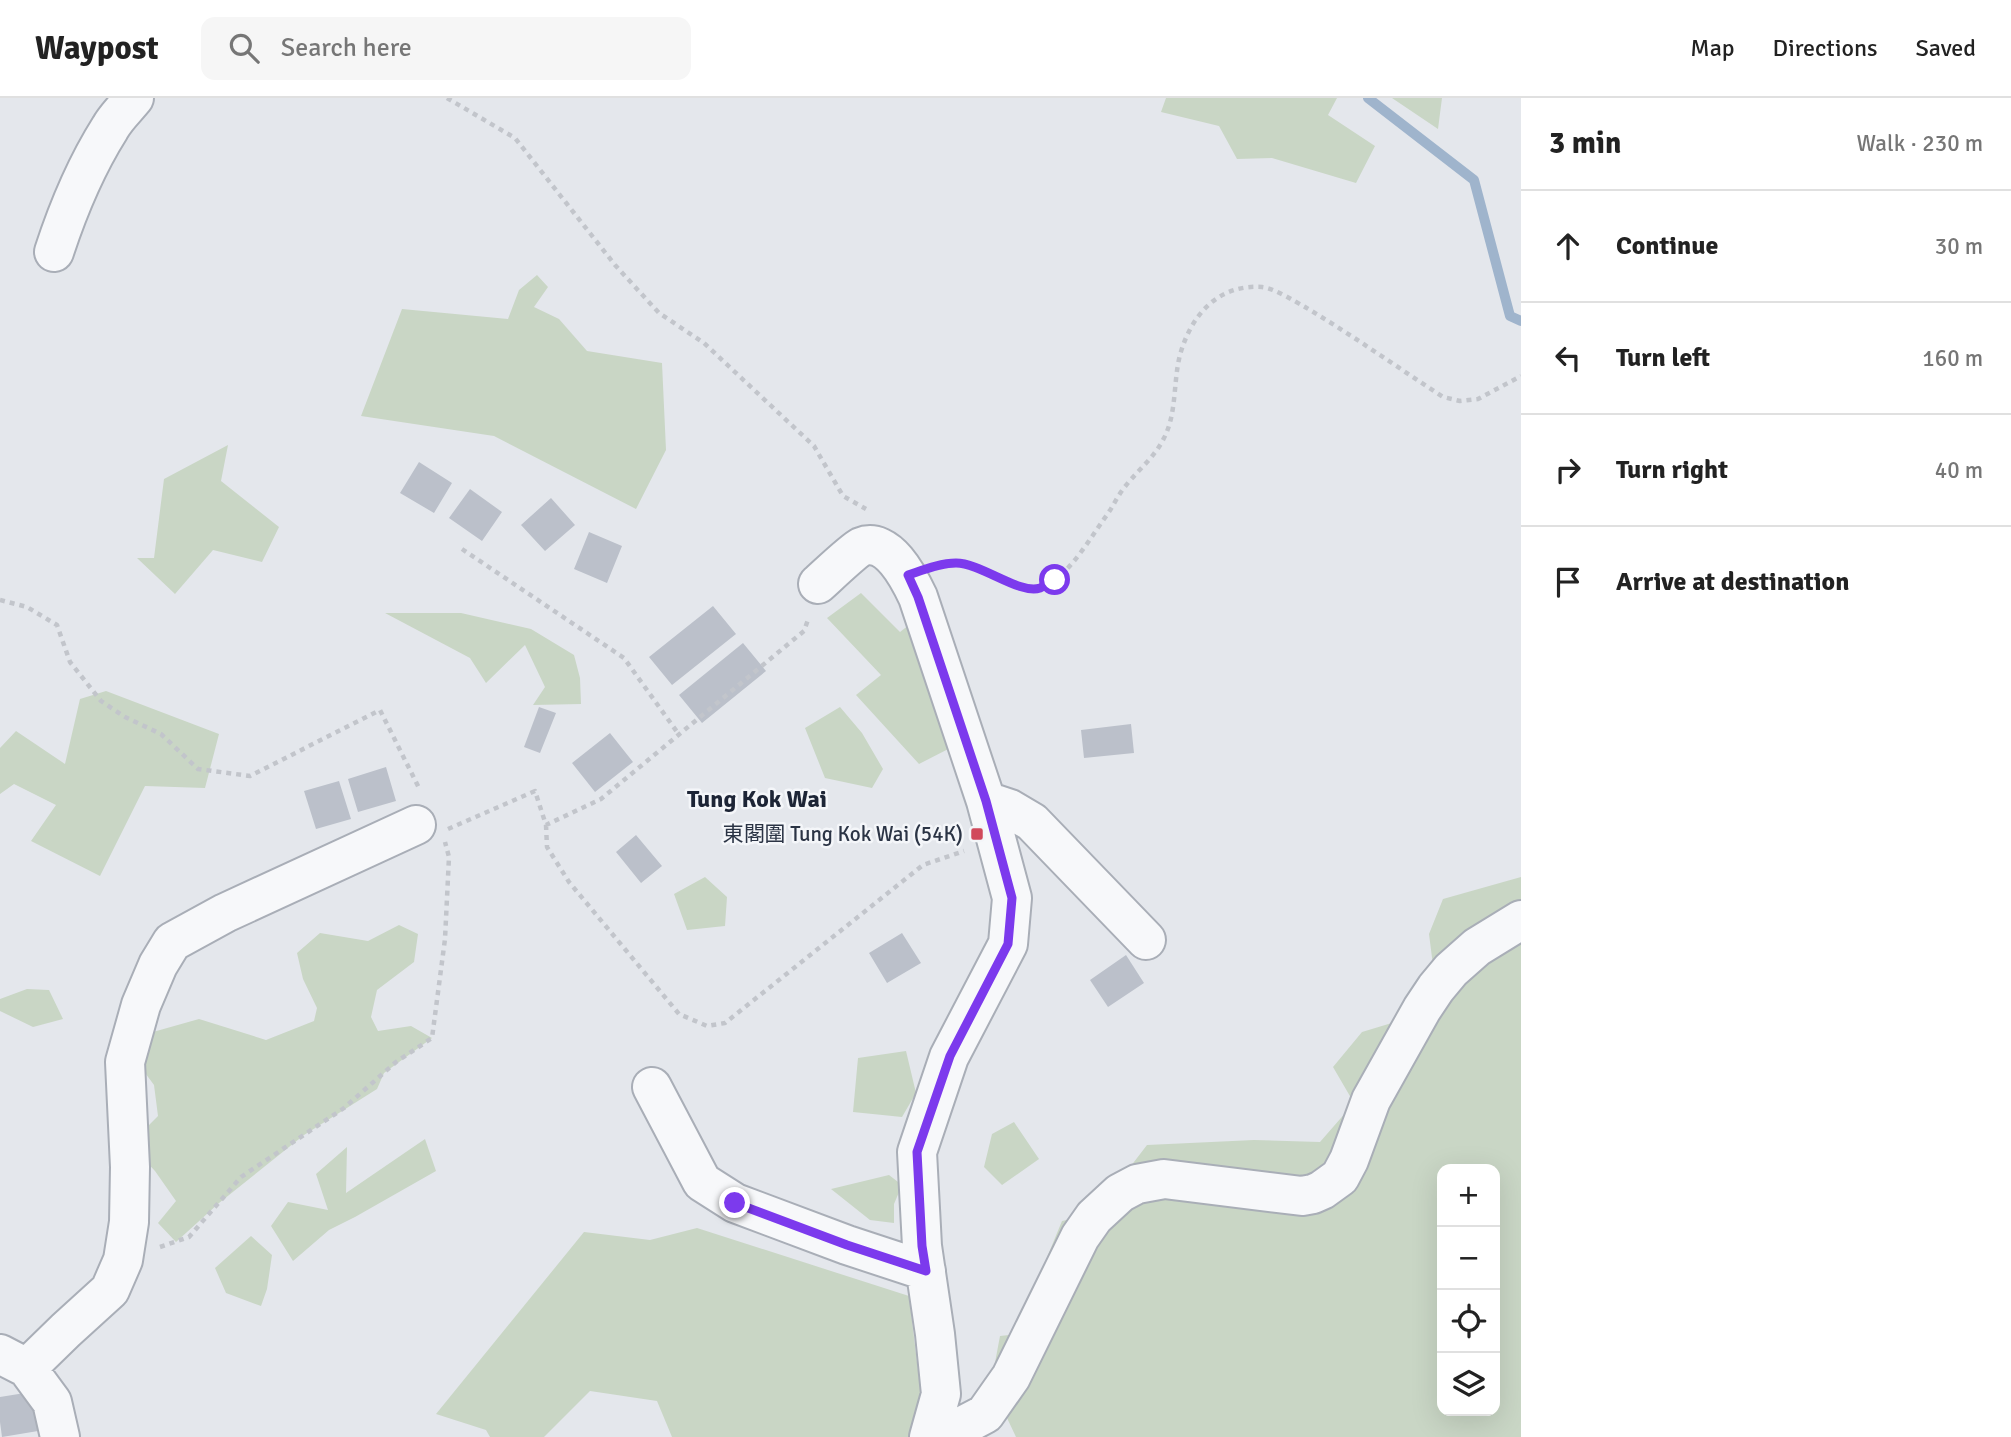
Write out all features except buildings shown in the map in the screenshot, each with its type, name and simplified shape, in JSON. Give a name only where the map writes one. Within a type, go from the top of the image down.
[{"type":"street","points":[[54,252],[86,171],[111,125],[134,98]]},
{"type":"street","points":[[818,584],[860,547],[874,546],[890,554],[908,575],[918,597],[986,801],[1012,898],[1008,944],[950,1056],[917,1152],[922,1246],[941,1394],[929,1437]]},
{"type":"street","points":[[986,801],[1010,809],[1032,822],[1146,940]]},
{"type":"street","points":[[60,1437],[52,1402],[14,1361],[66,1330],[110,1290],[123,1260],[129,1222],[130,1167],[125,1062],[141,1005],[158,965],[172,943],[420,812]]},
{"type":"street","points":[[941,1437],[985,1414],[1011,1377],[1072,1249],[1087,1225],[1102,1208],[1128,1187],[1155,1180],[1177,1180],[1302,1196],[1313,1194],[1340,1177],[1371,1100],[1429,998],[1451,971],[1477,947],[1521,920]]},
{"type":"street","points":[[652,1087],[702,1182],[735,1203],[926,1271]]},
{"type":"path","points":[[447,98],[515,138],[615,265],[650,304],[704,343],[814,446],[843,496]]},
{"type":"path","points":[[908,575],[957,563],[973,566],[1022,587],[1039,589],[1055,580],[1071,564],[1110,511],[1121,491],[1147,463],[1164,438],[1172,412],[1180,354],[1193,325],[1206,305],[1223,294],[1241,288],[1265,287],[1293,300],[1443,397],[1460,401],[1478,399],[1521,376]]},
{"type":"path","points":[[463,548],[624,658],[680,736]]},
{"type":"path","points":[[546,825],[601,799],[804,631],[809,618],[811,590],[818,584]]},
{"type":"path","points":[[0,600],[27,607],[57,625],[70,662],[101,701],[125,717],[161,734],[198,769],[250,776],[380,710],[420,812]]},
{"type":"path","points":[[123,1260],[189,1237],[241,1177],[344,1108],[396,1062],[432,1038],[445,939],[449,857],[441,832],[535,791],[546,825],[547,847],[569,882],[679,1014],[707,1027],[725,1023],[923,865],[960,852],[999,846]]},
{"type":"green space","points":[[1166,98],[1337,98],[1328,115],[1375,146],[1356,183],[1272,158],[1237,159],[1219,126],[1161,112]]},
{"type":"green space","points":[[1392,98],[1442,98],[1438,129]]},
{"type":"green space","points":[[537,275],[548,287],[534,307],[559,319],[587,351],[662,363],[666,450],[636,509],[494,436],[361,416],[402,309],[508,319],[519,290]]},
{"type":"green space","points":[[228,445],[221,481],[279,527],[262,562],[213,550],[175,594],[137,558],[154,558],[164,479]]},
{"type":"green space","points":[[861,593],[900,632],[914,621],[958,744],[919,764],[856,695],[881,675],[827,618]]},
{"type":"green space","points":[[385,613],[461,613],[531,629],[574,655],[580,678],[581,704],[533,705],[545,687],[525,645],[486,683],[470,658]]},
{"type":"green space","points":[[106,691],[219,734],[205,788],[145,786],[100,876],[31,841],[56,805],[14,784],[0,794],[0,748],[16,731],[65,764],[80,699]]},
{"type":"green space","points":[[840,707],[862,733],[883,769],[872,788],[825,778],[805,728]]},
{"type":"green space","points":[[705,877],[727,897],[725,926],[687,930],[674,894]]},
{"type":"green space","points":[[1521,877],[1521,1437],[1016,1437],[991,1384],[1000,1336],[1019,1334],[1062,1221],[1094,1214],[1147,1145],[1254,1140],[1320,1142],[1354,1103],[1333,1067],[1362,1032],[1405,1019],[1435,981],[1429,934],[1443,899]]},
{"type":"green space","points":[[399,925],[418,934],[414,962],[377,990],[371,1017],[378,1031],[411,1026],[432,1038],[384,1073],[377,1089],[304,1135],[219,1203],[176,1242],[158,1223],[176,1201],[155,1171],[137,1152],[144,1130],[158,1116],[154,1085],[140,1066],[153,1032],[199,1019],[266,1040],[314,1021],[317,1008],[303,979],[297,953],[320,933],[368,941]]},
{"type":"green space","points":[[27,989],[49,990],[63,1019],[33,1027],[0,1011],[0,999]]},
{"type":"green space","points":[[906,1051],[916,1093],[902,1117],[853,1112],[858,1058]]},
{"type":"green space","points":[[1014,1122],[1039,1159],[1002,1185],[984,1167],[992,1134]]},
{"type":"green space","points":[[425,1139],[436,1171],[329,1230],[293,1261],[271,1226],[288,1202],[328,1210],[316,1174],[347,1147],[346,1193]]},
{"type":"green space","points":[[889,1175],[902,1185],[894,1204],[894,1223],[870,1220],[831,1189]]},
{"type":"green space","points":[[697,1228],[909,1296],[926,1437],[672,1437],[657,1401],[590,1391],[544,1437],[490,1437],[486,1430],[436,1414],[584,1232],[650,1240]]},
{"type":"green space","points":[[251,1236],[272,1255],[267,1289],[261,1306],[226,1293],[215,1268]]},
{"type":"waterway","points":[[1368,98],[1474,180],[1510,316],[1521,321]]},
{"type":"place","name":"東閣圍 Tung Kok Wai (54K)","points":[[977,834]]},
{"type":"district","name":"Tung Kok Wai","points":[[757,799]]},
{"type":"route","points":[[735,1203],[926,1271],[922,1246],[917,1152],[950,1056],[1008,944],[1012,898],[986,801],[918,597],[908,575],[957,563],[973,566],[1022,587],[1039,589],[1055,580]]}]
